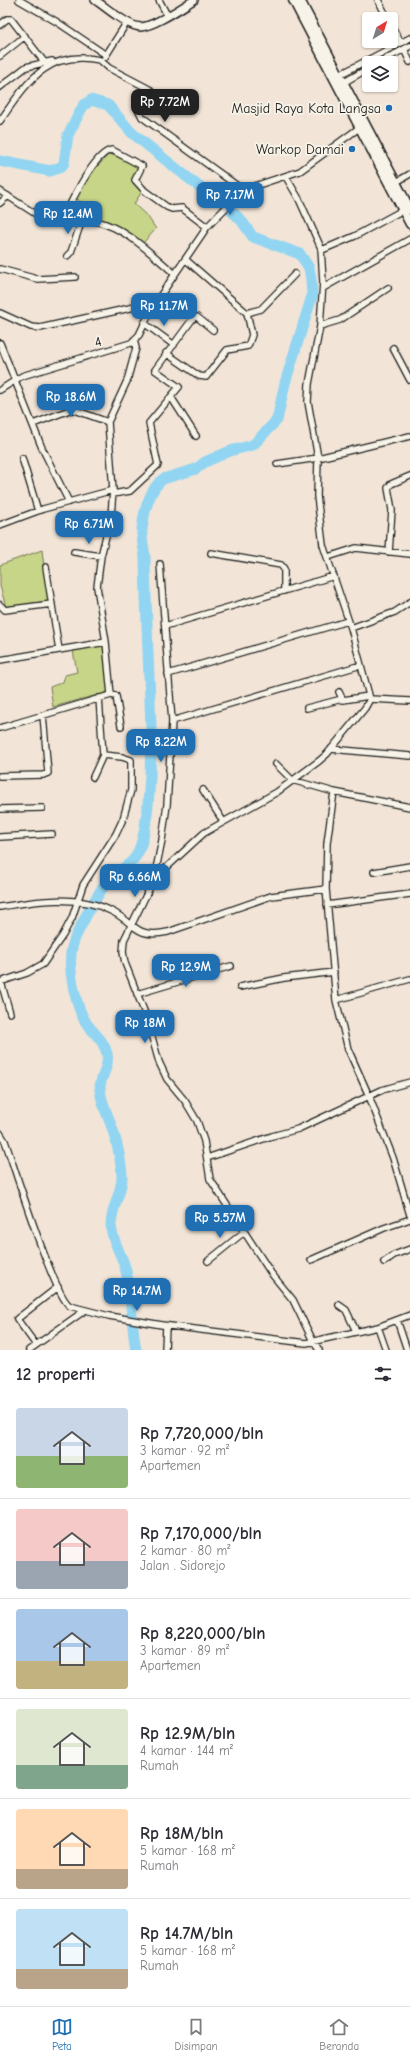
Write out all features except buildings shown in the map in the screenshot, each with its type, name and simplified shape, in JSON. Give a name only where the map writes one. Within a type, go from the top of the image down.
[{"type":"main road","points":[[293,0],[336,76]]},
{"type":"main road","points":[[300,0],[340,84],[406,210],[410,224]]},
{"type":"main road","points":[[340,84],[359,128],[392,184]]},
{"type":"street","points":[[19,0],[57,22],[104,58],[109,68],[151,90],[139,111],[142,117],[243,190]]},
{"type":"street","points":[[95,0],[127,22],[141,27],[168,15],[194,0]]},
{"type":"street","points":[[159,0],[168,15]]},
{"type":"street","points":[[378,0],[384,12]]},
{"type":"street","points":[[0,25],[10,19],[45,63]]},
{"type":"street","points":[[104,58],[127,22]]},
{"type":"street","points":[[0,56],[25,36]]},
{"type":"street","points":[[398,38],[401,43]]},
{"type":"street","points":[[336,76],[410,38]]},
{"type":"street","points":[[391,56],[410,46]]},
{"type":"street","points":[[404,49],[410,62]]},
{"type":"street","points":[[0,87],[26,67],[45,63],[69,55],[104,58]]},
{"type":"street","points":[[0,121],[22,90],[39,71],[53,64],[71,59],[104,58]]},
{"type":"street","points":[[340,84],[362,72]]},
{"type":"street","points":[[111,695],[106,642],[96,587],[101,556],[111,516],[113,492],[108,422],[127,381],[136,348],[134,340],[156,302],[207,227],[232,200],[243,190],[286,177],[310,165],[359,128]]},
{"type":"street","points":[[62,221],[80,184],[105,152],[112,150],[142,166],[135,180],[145,191],[169,208],[184,209],[207,227]]},
{"type":"street","points":[[392,184],[410,174]]},
{"type":"street","points":[[154,879],[199,837],[223,821],[273,795],[319,761],[365,708],[370,697],[351,628],[323,545],[317,496],[318,458],[308,402],[309,384],[320,326],[323,288],[322,250],[314,231],[286,177]]},
{"type":"street","points":[[0,191],[40,218],[50,221],[82,220],[103,222],[127,234],[175,274]]},
{"type":"street","points":[[0,203],[8,196]]},
{"type":"street","points":[[322,250],[355,236],[406,210]]},
{"type":"street","points":[[66,256],[71,252],[82,220]]},
{"type":"street","points":[[323,288],[410,239]]},
{"type":"street","points":[[166,353],[199,376],[206,377],[227,350],[244,348],[250,343],[252,335],[248,313],[185,259]]},
{"type":"street","points":[[0,269],[37,279],[74,278]]},
{"type":"street","points":[[248,313],[261,309],[295,274]]},
{"type":"street","points":[[320,326],[340,320],[388,288]]},
{"type":"street","points":[[0,313],[31,327],[40,328],[156,302]]},
{"type":"street","points":[[0,524],[69,502],[113,492],[130,490],[158,464],[149,423],[179,387],[155,370],[166,353],[196,316],[213,330]]},
{"type":"street","points":[[144,323],[174,345]]},
{"type":"street","name":"4","points":[[0,390],[14,380],[54,366],[126,346],[134,340]]},
{"type":"street","points":[[0,343],[33,424],[69,502]]},
{"type":"street","points":[[394,348],[410,380]]},
{"type":"street","points":[[171,397],[196,436]]},
{"type":"street","points":[[33,424],[72,409],[108,422]]},
{"type":"street","points":[[277,464],[318,458],[410,437]]},
{"type":"street","points":[[22,458],[38,511]]},
{"type":"street","points":[[389,552],[392,510],[388,488],[391,484],[410,476]]},
{"type":"street","points":[[328,557],[356,548],[410,554]]},
{"type":"street","points":[[74,552],[101,556]]},
{"type":"street","points":[[211,553],[281,565],[284,569],[284,591]]},
{"type":"street","points":[[160,564],[172,722],[167,805],[154,879],[130,925],[124,940],[123,952],[146,1016],[158,1062],[167,1079],[185,1101],[197,1121],[204,1141],[210,1179],[271,1273],[293,1300],[319,1350]]},
{"type":"street","points":[[46,568],[59,650]]},
{"type":"street","points":[[165,626],[334,576]]},
{"type":"street","points":[[351,628],[395,612],[410,602]]},
{"type":"street","points":[[0,605],[5,610],[52,604]]},
{"type":"street","points":[[168,674],[348,621]]},
{"type":"street","points":[[0,660],[106,642]]},
{"type":"street","points":[[172,722],[361,665]]},
{"type":"street","points":[[339,692],[342,700]]},
{"type":"street","points":[[0,728],[111,695],[116,696],[121,726]]},
{"type":"street","points":[[307,708],[342,700],[370,697],[410,700]]},
{"type":"street","points":[[93,777],[103,755],[99,698]]},
{"type":"street","points":[[0,776],[48,773],[44,715]]},
{"type":"street","points":[[331,749],[410,756]]},
{"type":"street","points":[[10,1013],[1,982],[28,972],[43,964],[63,935],[79,901],[83,885],[116,834],[123,819],[131,790],[131,760],[103,755]]},
{"type":"street","points":[[276,764],[292,780],[334,792],[410,807]]},
{"type":"street","points":[[203,790],[223,821]]},
{"type":"street","points":[[334,792],[327,843],[326,889],[336,1000],[348,1050],[369,1096],[393,1158],[410,1215]]},
{"type":"street","points":[[0,809],[42,808]]},
{"type":"street","points":[[0,837],[52,834]]},
{"type":"street","points":[[374,872],[410,866]]},
{"type":"street","points":[[0,907],[22,903],[79,901],[111,911],[143,933],[157,935],[271,896],[326,889]]},
{"type":"street","points":[[327,905],[410,894]]},
{"type":"street","points":[[137,994],[231,966]]},
{"type":"street","points":[[240,987],[284,978],[334,972]]},
{"type":"street","points":[[336,1000],[410,979]]},
{"type":"street","points":[[207,1158],[272,1136],[298,1129],[369,1096],[410,1082]]},
{"type":"street","points":[[0,1133],[5,1141],[32,1222],[58,1287],[67,1304],[84,1311],[164,1325],[306,1343],[378,1327],[410,1315]]},
{"type":"street","points":[[311,1260],[410,1218]]},
{"type":"street","points":[[208,1261],[244,1232]]},
{"type":"street","points":[[384,1262],[410,1249]]},
{"type":"street","points":[[36,1346],[17,1318],[58,1287]]},
{"type":"street","points":[[339,1306],[346,1310],[356,1331]]},
{"type":"street","points":[[29,1350],[84,1311]]},
{"type":"street","points":[[397,1320],[407,1350]]},
{"type":"street","points":[[164,1325],[165,1350]]},
{"type":"street","points":[[378,1327],[386,1350]]},
{"type":"green space","points":[[109,154],[132,161],[142,168],[133,180],[143,190],[134,204],[148,217],[156,229],[143,243],[116,225],[101,220],[84,217],[91,208],[75,198],[96,168]]},
{"type":"green space","points":[[42,550],[48,601],[6,607],[0,586],[0,565]]},
{"type":"green space","points":[[103,645],[108,692],[53,707],[50,687],[63,682],[65,675],[77,672],[73,651]]},
{"type":"waterway","points":[[0,161],[50,171],[61,167],[64,163],[68,135],[83,106],[91,100],[108,105],[132,133],[197,185],[220,200],[241,220],[253,237],[300,254],[309,268],[311,279],[312,296],[285,383],[277,420],[253,445],[230,451],[205,462],[196,469],[163,479],[154,489],[148,502],[144,516],[142,539],[145,557],[151,757],[149,794],[144,831],[141,845],[136,856],[128,865],[107,881],[95,899],[72,948],[72,976],[79,1008],[87,1024],[104,1045],[108,1059],[101,1081],[100,1090],[102,1102],[117,1144],[122,1175],[121,1187],[113,1211],[111,1230],[125,1267],[136,1350]]},
{"type":"place","name":"Masjid Raya Kota Langsa","points":[[389,108]]},
{"type":"place","name":"Warkop Damai","points":[[352,149]]}]
